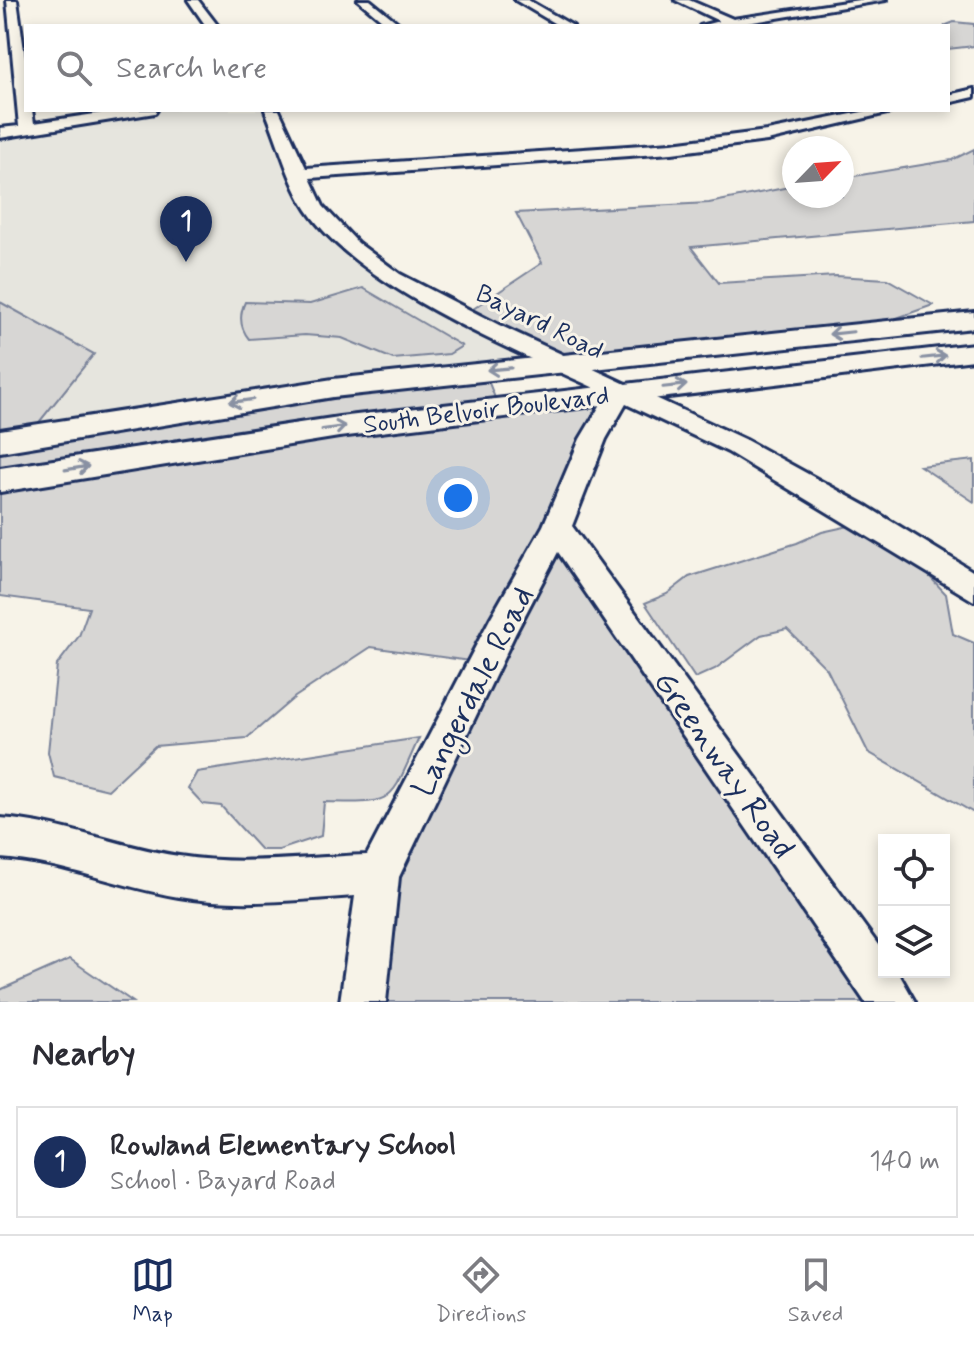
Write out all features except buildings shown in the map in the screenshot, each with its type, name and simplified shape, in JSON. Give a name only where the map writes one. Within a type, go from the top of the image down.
[{"type":"street","points":[[12,0],[24,103]]},
{"type":"street","points":[[193,0],[211,24]]},
{"type":"street","points":[[363,0],[393,24]]},
{"type":"street","points":[[520,0],[563,24]]},
{"type":"street","points":[[680,0],[731,22]]},
{"type":"street","points":[[718,24],[881,0]]},
{"type":"street","points":[[950,99],[974,93]]},
{"type":"street","points":[[25,112],[27,129]]},
{"type":"street","points":[[0,133],[137,112]]},
{"type":"street","name":"Bayard Road","points":[[273,112],[315,208],[351,247],[393,278],[737,446],[858,514],[974,588]]},
{"type":"street","points":[[298,174],[672,148],[767,136],[883,112]]},
{"type":"street","name":"South Belvoir Boulevard","points":[[0,441],[333,388],[974,320]]},
{"type":"street","name":"South Belvoir Boulevard","points":[[0,480],[339,427],[974,352]]},
{"type":"street","name":"Langerdale Road","points":[[363,1002],[379,875],[502,627],[557,527],[593,439],[621,392]]},
{"type":"street","name":"Greenway Road","points":[[557,527],[892,1002]]},
{"type":"street","points":[[0,838],[36,839],[128,866],[203,880],[379,875]]},
{"type":"shaded area","points":[[949,24],[974,24],[974,46],[950,49]]},
{"type":"shaded area","points":[[137,112],[273,112],[315,208],[393,278],[563,363],[28,436],[94,354],[0,302],[0,133]]},
{"type":"shaded area","points":[[974,149],[974,221],[691,247],[719,283],[836,276],[887,279],[933,305],[894,319],[766,341],[563,363],[464,315],[542,263],[516,213],[709,203],[782,188],[782,208],[854,208],[854,176],[952,160]]},
{"type":"shaded area","points":[[363,288],[462,346],[449,354],[393,359],[342,338],[305,335],[249,339],[242,326],[245,302],[310,304]]},
{"type":"shaded area","points":[[0,302],[94,354],[28,436],[0,441]]},
{"type":"shaded area","points":[[487,378],[495,398],[299,423],[0,473],[0,449],[79,434]]},
{"type":"shaded area","points":[[621,392],[558,527],[892,1002],[363,1002],[379,875],[484,663],[371,647],[295,697],[247,738],[155,746],[108,790],[54,777],[48,752],[57,665],[79,636],[89,608],[0,596],[0,480]]},
{"type":"shaded area","points":[[974,460],[974,502],[920,466]]},
{"type":"shaded area","points":[[858,524],[917,563],[946,594],[953,634],[974,643],[974,813],[868,752],[827,669],[787,629],[761,635],[715,669],[695,678],[645,603],[667,594],[689,577],[797,543],[822,532]]},
{"type":"shaded area","points":[[419,738],[402,776],[388,795],[366,802],[324,802],[321,836],[279,850],[261,850],[221,806],[203,804],[188,788],[197,772]]},
{"type":"shaded area","points":[[70,959],[133,1002],[0,1002],[0,990]]},
{"type":"place","name":"Rowland Elementary School","points":[[186,262]]}]
